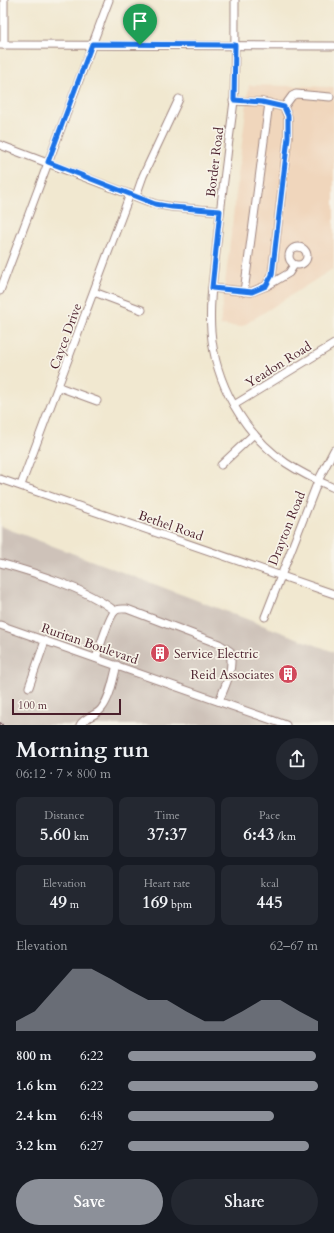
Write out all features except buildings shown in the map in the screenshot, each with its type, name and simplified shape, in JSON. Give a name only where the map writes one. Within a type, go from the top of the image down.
[{"type":"street","points":[[4,0],[2,45],[92,44],[334,46]]},
{"type":"street","points":[[0,291],[108,0]]},
{"type":"street","name":"Border Road","points":[[235,0],[234,100],[212,288],[211,320],[213,344],[219,370],[234,406],[254,434],[286,463],[334,488]]},
{"type":"street","points":[[284,107],[292,96],[296,94],[330,96]]},
{"type":"street","name":"Cayce Drive","points":[[21,485],[94,292],[133,195],[179,99]]},
{"type":"street","points":[[234,100],[262,102],[284,107]]},
{"type":"street","points":[[244,292],[269,104]]},
{"type":"street","points":[[266,286],[272,275],[288,137],[288,116],[284,107]]},
{"type":"street","points":[[0,145],[164,206],[220,211]]},
{"type":"street","points":[[212,288],[252,292],[289,273],[294,265]]},
{"type":"street","points":[[94,292],[142,310]]},
{"type":"street","name":"Yeadon Road","points":[[234,406],[334,344]]},
{"type":"street","points":[[59,387],[98,401]]},
{"type":"street","points":[[221,464],[254,434]]},
{"type":"street","name":"Drayton Road","points":[[265,617],[318,481],[334,450]]},
{"type":"street","name":"Bethel Road","points":[[0,479],[334,594]]},
{"type":"street","points":[[0,563],[88,593],[115,611]]},
{"type":"street","points":[[96,658],[110,620],[115,611],[119,609],[127,609],[219,644],[230,651],[232,660],[231,671],[219,701]]},
{"type":"street","name":"Ruritan Boulevard","points":[[0,625],[219,701],[273,723],[286,725]]},
{"type":"street","points":[[29,687],[45,640]]},
{"type":"street","points":[[80,725],[84,719],[102,709],[109,693],[117,665]]},
{"type":"shaded area","points":[[249,85],[334,87],[334,268],[241,327],[220,325]]},
{"type":"shaded area","points":[[0,526],[334,652],[334,725],[0,725]]},
{"type":"place","name":"Service Electric","points":[[160,653]]},
{"type":"place","name":"Reid Associates","points":[[288,674]]},
{"type":"route","points":[[92,44],[140,45],[235,45],[234,100],[262,102],[284,107],[288,116],[288,137],[272,275],[266,286],[252,292],[212,288],[220,211],[155,204],[48,162],[92,44]]}]
